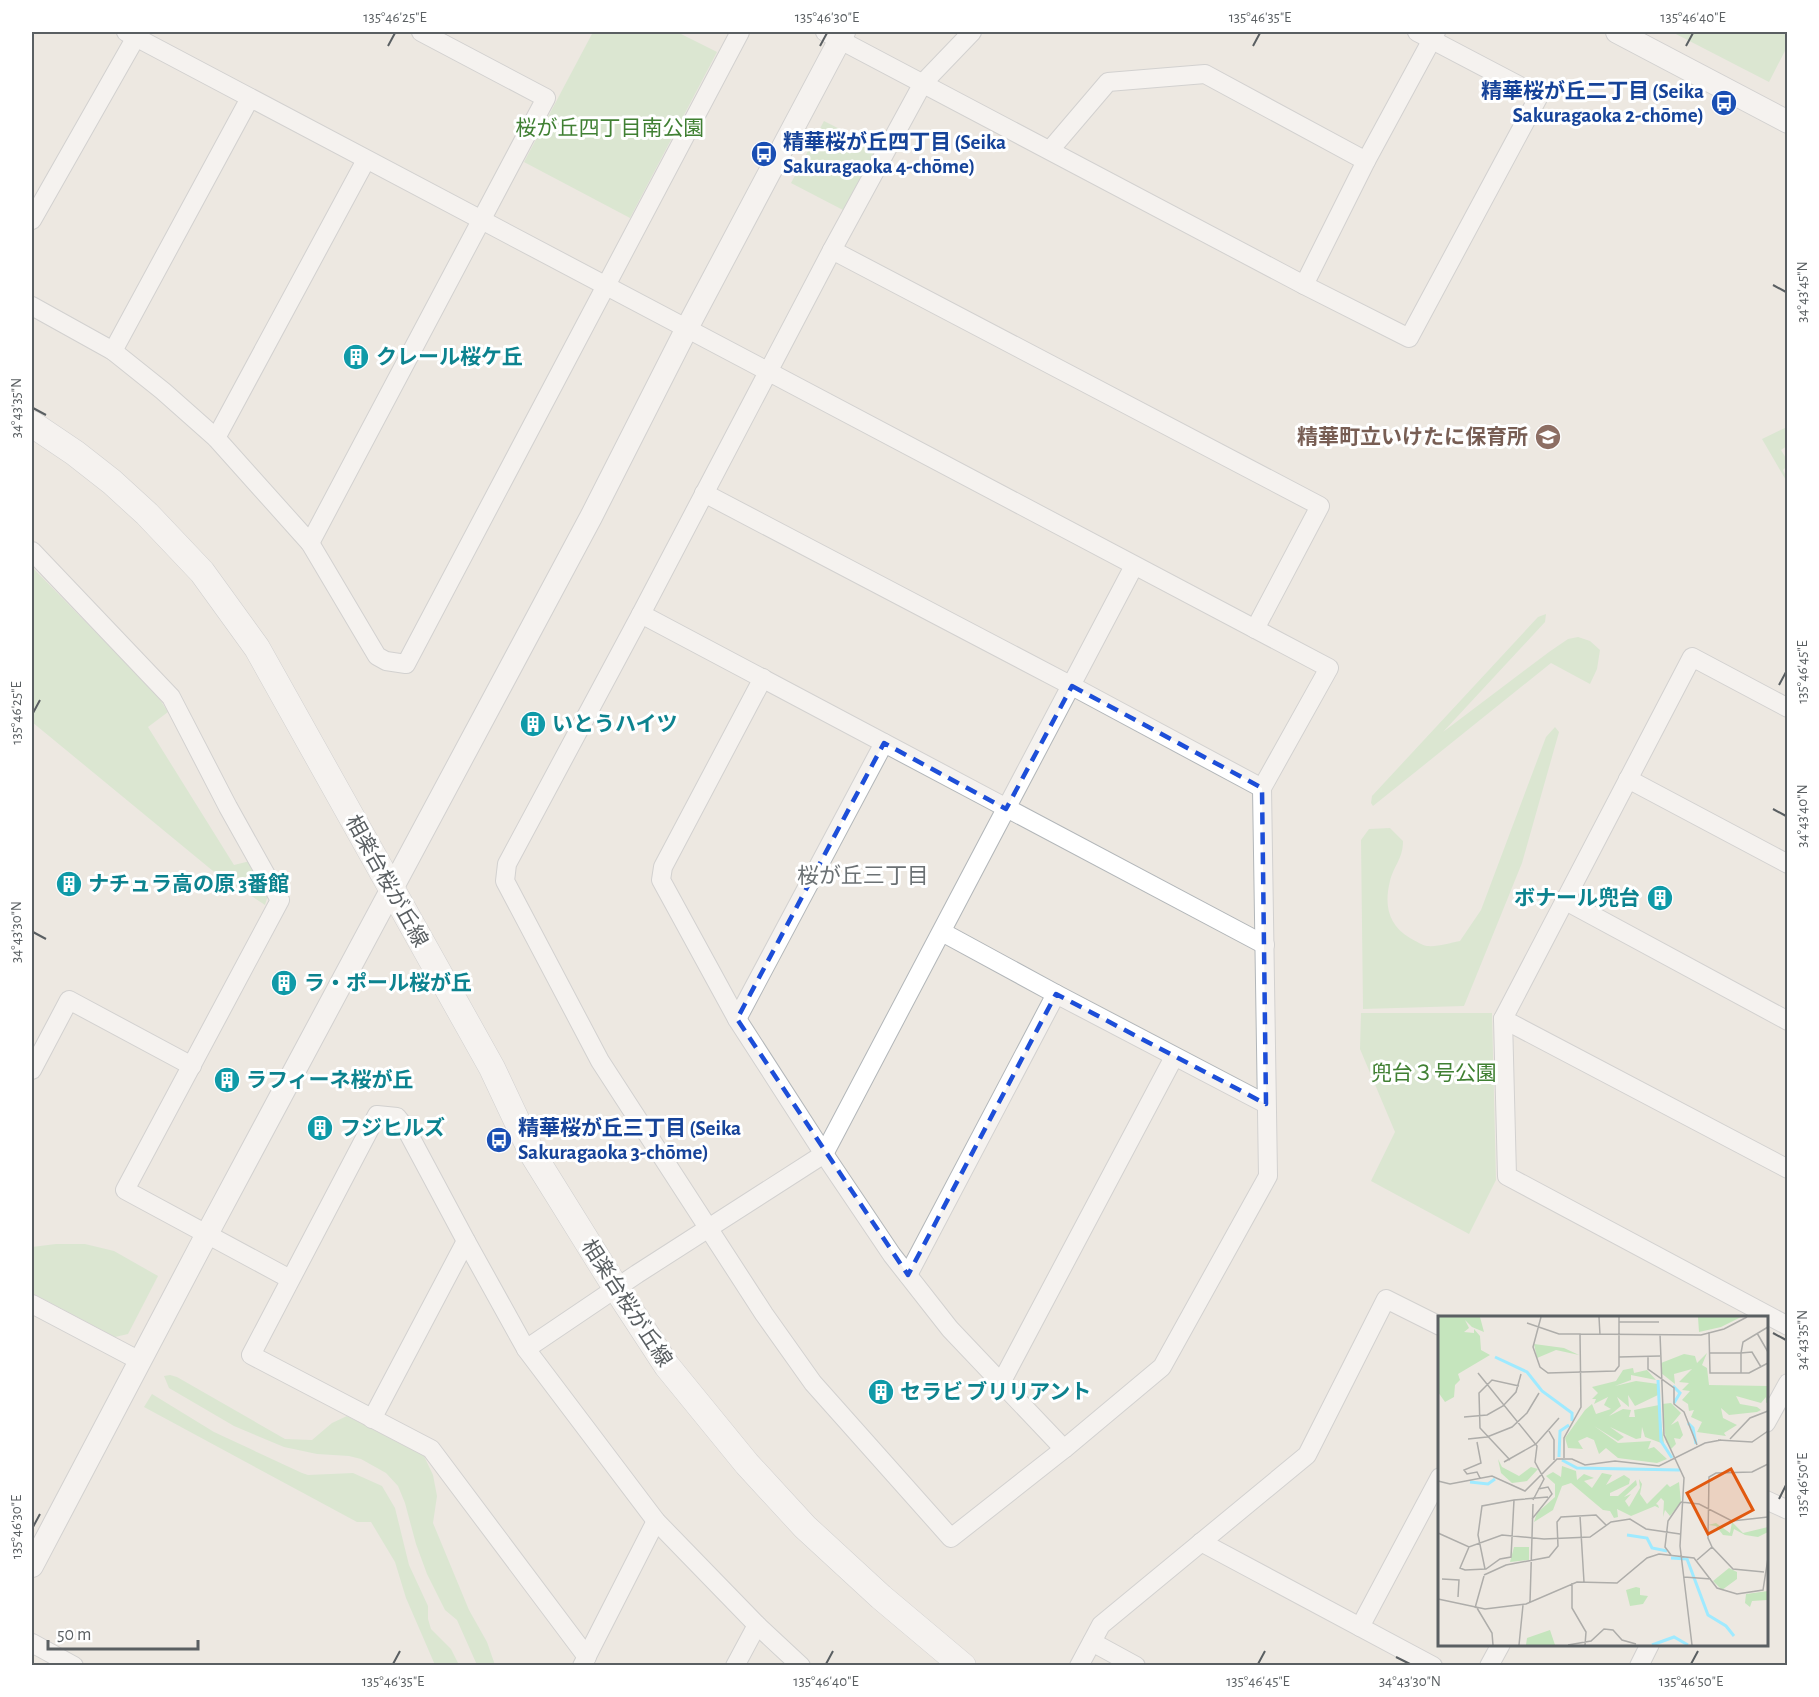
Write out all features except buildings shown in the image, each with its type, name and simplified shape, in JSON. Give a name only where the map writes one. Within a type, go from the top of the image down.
[{"type":"main road","name":"相楽台桜が丘線","points":[[32,424],[75,453],[147,514],[202,572],[257,648],[492,1068],[532,1153],[667,1365],[747,1464],[798,1520],[881,1597],[963,1665]]},
{"type":"street","points":[[310,543],[546,98],[421,32]]},
{"type":"street","points":[[32,306],[113,351],[216,438],[310,543],[377,656],[386,661],[406,664],[740,32]]},
{"type":"street","points":[[32,220],[131,34],[366,160],[769,371],[1329,668],[1262,788],[1268,1176],[1162,1367],[1064,1449],[951,1538],[813,1383],[764,1314],[600,1061],[505,881],[507,864],[641,614],[769,371],[832,250],[923,83],[972,32]]},
{"type":"street","points":[[1617,32],[1788,122]]},
{"type":"street","points":[[32,1566],[591,517],[836,34],[923,83],[1304,285],[1409,338],[1539,96],[1428,34],[1304,285]]},
{"type":"street","points":[[1050,150],[1108,82],[1205,74],[1366,161]]},
{"type":"street","points":[[113,351],[250,98]]},
{"type":"street","points":[[216,438],[366,160]]},
{"type":"street","points":[[832,250],[1320,506],[1255,629]]},
{"type":"street","points":[[704,493],[1262,788]]},
{"type":"street","points":[[32,551],[171,697],[228,807],[280,900],[125,1190],[290,1279]]},
{"type":"street","points":[[526,1349],[824,1154],[1134,566]]},
{"type":"street","points":[[641,614],[1264,945]]},
{"type":"street","points":[[1788,708],[1692,657],[1503,1019],[1507,1176],[1788,1326]]},
{"type":"street","points":[[763,678],[663,867],[661,880],[737,1019],[892,1255],[950,1329],[1064,1449]]},
{"type":"street","points":[[737,1019],[884,743]]},
{"type":"street","points":[[1628,779],[1788,864]]},
{"type":"street","points":[[1564,900],[1788,1021]]},
{"type":"street","points":[[942,932],[1266,1104]]},
{"type":"street","points":[[908,1275],[1056,994]]},
{"type":"street","points":[[32,1070],[69,1000],[192,1066]]},
{"type":"street","points":[[1503,1019],[1788,1169]]},
{"type":"street","points":[[1002,1382],[1174,1057]]},
{"type":"street","points":[[656,1521],[585,1661],[431,1449],[251,1355],[376,1115],[397,1117],[405,1127],[526,1349],[656,1521],[756,1625],[801,1665]]},
{"type":"street","points":[[372,1419],[466,1241]]},
{"type":"street","points":[[1079,1665],[1101,1625],[1307,1455],[1386,1299],[1438,1325]]},
{"type":"street","points":[[32,1304],[140,1361]]},
{"type":"street","points":[[1768,1421],[1788,1383]]},
{"type":"street","points":[[1360,1627],[1438,1481]]},
{"type":"street","points":[[1768,1500],[1788,1510]]},
{"type":"street","points":[[1201,1542],[1433,1665]]},
{"type":"street","points":[[735,1665],[756,1625]]},
{"type":"street","points":[[1092,1642],[1136,1665]]},
{"type":"street","points":[[32,1643],[74,1665]]},
{"type":"street","points":[[1490,1665],[1500,1646]]},
{"type":"street","points":[[1639,1665],[1649,1646]]},
{"type":"highlighted area","points":[[1072,686],[1262,788],[1266,1104],[1056,994],[908,1275],[737,1019],[884,743],[1006,809]]},
{"type":"green space","name":"桜が丘四丁目南公園","points":[[593,32],[677,32],[717,52],[630,218],[524,162]]},
{"type":"green space","points":[[1672,32],[1787,32],[1787,47],[1769,82]]},
{"type":"green space","points":[[824,121],[877,148],[843,210],[791,183]]},
{"type":"green space","points":[[1787,427],[1787,446],[1781,450],[1787,460],[1787,466],[1783,470],[1787,482],[1762,439]]},
{"type":"green space","points":[[32,567],[157,695],[168,712],[148,727],[234,865],[250,861],[268,895],[265,905],[213,871],[32,722]]},
{"type":"green space","points":[[1546,614],[1545,622],[1443,732],[1568,639],[1578,637],[1590,641],[1600,650],[1597,669],[1590,684],[1551,663],[1373,806],[1372,796],[1538,617]]},
{"type":"green space","points":[[1555,727],[1559,732],[1522,863],[1464,1006],[1363,1009],[1361,840],[1369,829],[1390,828],[1403,841],[1402,853],[1388,890],[1388,906],[1392,921],[1397,927],[1410,938],[1427,946],[1460,941],[1481,910],[1546,737]]},
{"type":"green space","name":"兜台３号公園","points":[[1361,1013],[1492,1013],[1496,1180],[1469,1234],[1371,1181],[1395,1132],[1360,1049]]},
{"type":"green space","points":[[85,1244],[114,1251],[158,1276],[128,1334],[115,1337],[32,1293],[32,1247]]},
{"type":"green space","points":[[170,1375],[285,1439],[312,1440],[332,1423],[347,1416],[424,1456],[433,1475],[437,1496],[433,1523],[469,1610],[487,1642],[495,1665],[477,1665],[457,1620],[445,1610],[427,1574],[398,1486],[386,1473],[361,1459],[317,1454],[284,1447],[234,1426],[169,1388],[164,1376]]},
{"type":"green space","points":[[152,1394],[214,1432],[302,1473],[308,1475],[353,1473],[382,1486],[395,1508],[409,1565],[428,1606],[431,1629],[451,1649],[459,1665],[435,1665],[406,1598],[395,1562],[371,1522],[357,1522],[144,1407]]},
{"type":"place","name":"精華桜が丘二丁目 (Seika Sakuragaoka 2-chōme)","points":[[1724,103]]},
{"type":"place","name":"精華桜が丘四丁目 (Seika Sakuragaoka 4-chōme)","points":[[764,154]]},
{"type":"place","name":"クレール桜ケ丘","points":[[356,357]]},
{"type":"place","name":"精華町立いけたに保育所","points":[[1548,437]]},
{"type":"place","name":"いとうハイツ","points":[[533,724]]},
{"type":"place","name":"ナチュラ高の原 3番館","points":[[69,884]]},
{"type":"place","name":"ボナール兜台","points":[[1660,898]]},
{"type":"place","name":"ラ・ポール桜が丘","points":[[284,983]]},
{"type":"place","name":"ラフィーネ桜が丘","points":[[227,1080]]},
{"type":"place","name":"フジヒルズ","points":[[320,1128]]},
{"type":"place","name":"精華桜が丘三丁目 (Seika Sakuragaoka 3-chōme)","points":[[499,1140]]},
{"type":"place","name":"セラビ ブリリアント","points":[[881,1392]]},
{"type":"district","name":"桜が丘三丁目","points":[[863,875]]}]
